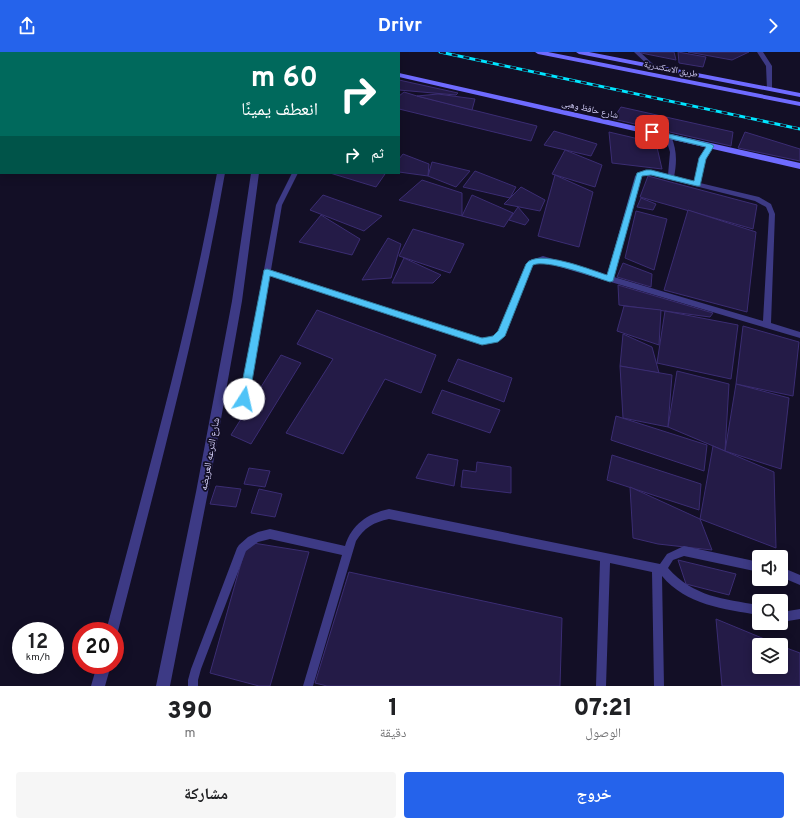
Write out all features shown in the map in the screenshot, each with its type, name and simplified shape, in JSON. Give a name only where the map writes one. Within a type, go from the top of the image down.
[{"type":"main road","name":"طريق الاسكندرية","points":[[538,52],[800,104]]},
{"type":"main road","name":"طريق الاسكندرية","points":[[579,52],[800,95]]},
{"type":"main road","points":[[652,66],[656,71],[652,75]]},
{"type":"main road","points":[[675,79],[674,75],[680,71]]},
{"type":"main road","name":"شارع حافظ وهبى","points":[[400,75],[800,166]]},
{"type":"street","points":[[114,622],[152,484],[189,336],[207,253],[221,174]]},
{"type":"street","name":"شارع الترعه العريضه","points":[[163,686],[202,492],[237,301],[255,174]]},
{"type":"street","points":[[98,686],[101,674]]},
{"type":"lane","points":[[637,52],[652,66]]},
{"type":"lane","points":[[760,52],[769,66],[770,89]]},
{"type":"lane","points":[[668,136],[674,160],[671,178]]},
{"type":"lane","points":[[697,184],[702,158],[711,146]]},
{"type":"lane","points":[[610,279],[638,176],[642,173],[646,172],[757,199],[766,203],[771,210],[767,325]]},
{"type":"lane","points":[[244,399],[279,205],[294,174]]},
{"type":"lane","points":[[267,272],[482,342],[495,340],[502,333],[530,264],[534,261],[548,260],[800,335]]},
{"type":"lane","points":[[308,686],[352,539],[363,524],[379,516],[389,514],[659,569],[676,584],[698,596],[752,609]]},
{"type":"lane","points":[[193,686],[192,680],[196,669],[242,548],[247,542],[261,535],[270,534],[348,552]]},
{"type":"lane","points":[[659,686],[659,569],[670,557],[684,551],[752,566]]},
{"type":"lane","points":[[601,686],[605,558]]},
{"type":"lane","points":[[788,575],[800,580]]},
{"type":"lane","points":[[788,616],[800,614]]},
{"type":"building","points":[[674,52],[676,60],[641,53]]},
{"type":"building","points":[[678,52],[706,57],[703,67],[679,63]]},
{"type":"building","points":[[688,52],[749,52],[732,60]]},
{"type":"building","points":[[400,80],[458,93],[456,95],[400,90]]},
{"type":"building","points":[[404,92],[537,126],[531,141],[400,109],[400,95]]},
{"type":"building","points":[[438,94],[475,99],[472,110],[417,96]]},
{"type":"building","points":[[621,107],[733,132],[731,146],[613,119]]},
{"type":"building","points":[[554,131],[597,144],[591,156],[544,145]]},
{"type":"building","points":[[609,132],[656,143],[662,169],[612,163]]},
{"type":"building","points":[[745,132],[800,149],[800,161],[738,148]]},
{"type":"building","points":[[565,150],[602,165],[595,187],[552,174]]},
{"type":"building","points":[[403,154],[429,164],[428,176],[400,172],[400,158]]},
{"type":"building","points":[[432,162],[470,171],[456,187],[428,176]]},
{"type":"building","points":[[475,171],[516,187],[510,198],[463,187]]},
{"type":"building","points":[[333,174],[385,174],[376,187]]},
{"type":"building","points":[[555,175],[593,192],[579,247],[538,236]]},
{"type":"building","points":[[648,176],[757,205],[753,229],[640,197]]},
{"type":"building","points":[[422,180],[462,193],[462,216],[399,200]]},
{"type":"building","points":[[521,187],[545,200],[540,211],[504,204]]},
{"type":"building","points":[[323,195],[382,216],[364,231],[310,210]]},
{"type":"building","points":[[472,195],[513,213],[504,227],[462,216]]},
{"type":"building","points":[[641,198],[656,204],[653,210],[637,207]]},
{"type":"building","points":[[518,207],[529,220],[525,225],[509,220]]},
{"type":"building","points":[[688,210],[756,232],[747,312],[664,290]]},
{"type":"building","points":[[636,211],[667,219],[654,270],[625,258]]},
{"type":"building","points":[[321,215],[360,239],[352,255],[299,242]]},
{"type":"building","points":[[413,229],[464,244],[450,273],[399,256]]},
{"type":"building","points":[[388,238],[401,244],[391,278],[362,280]]},
{"type":"building","points":[[404,258],[441,275],[433,283],[392,283]]},
{"type":"building","points":[[623,263],[652,274],[651,287],[617,277]]},
{"type":"building","points":[[618,285],[713,313],[710,317],[619,305]]},
{"type":"building","points":[[624,306],[661,310],[659,345],[617,331]]},
{"type":"building","points":[[317,310],[436,355],[421,393],[385,379],[343,454],[286,433],[333,359],[297,344]]},
{"type":"building","points":[[665,311],[738,325],[731,379],[657,363]]},
{"type":"building","points":[[743,326],[799,342],[793,396],[736,384]]},
{"type":"building","points":[[623,334],[652,347],[659,373],[620,366]]},
{"type":"building","points":[[281,355],[301,363],[251,444],[231,435]]},
{"type":"building","points":[[458,359],[512,378],[504,402],[448,381]]},
{"type":"building","points":[[620,366],[672,375],[668,427],[623,418]]},
{"type":"building","points":[[677,371],[729,384],[725,451],[668,427]]},
{"type":"building","points":[[736,384],[789,398],[781,469],[725,451]]},
{"type":"building","points":[[442,390],[500,410],[490,433],[432,413]]},
{"type":"building","points":[[616,416],[707,445],[704,471],[611,440]]},
{"type":"building","points":[[713,446],[774,472],[776,548],[700,519]]},
{"type":"building","points":[[428,454],[458,460],[454,486],[416,478]]},
{"type":"building","points":[[612,455],[701,484],[699,510],[607,480]]},
{"type":"building","points":[[477,462],[511,467],[511,493],[461,487],[463,470],[476,472]]},
{"type":"building","points":[[249,468],[270,471],[265,487],[244,484]]},
{"type":"building","points":[[216,486],[241,489],[236,507],[210,504]]},
{"type":"building","points":[[630,487],[700,519],[712,550],[658,544],[633,538]]},
{"type":"building","points":[[259,489],[282,494],[275,517],[251,513]]},
{"type":"building","points":[[247,542],[309,552],[270,686],[259,686],[210,673]]},
{"type":"building","points":[[678,560],[736,574],[729,595],[686,584]]},
{"type":"building","points":[[349,572],[562,618],[560,686],[327,686],[315,683]]},
{"type":"building","points":[[716,619],[762,638],[752,638],[752,674],[788,674],[788,649],[800,653],[800,686],[722,686]]},
{"type":"railway","points":[[440,52],[800,129]]},
{"type":"route","points":[[244,399],[267,272],[482,342],[495,340],[502,333],[530,264],[534,261],[543,259],[548,260],[610,279],[639,174],[646,172],[697,184],[702,158],[711,146],[652,132]]}]
